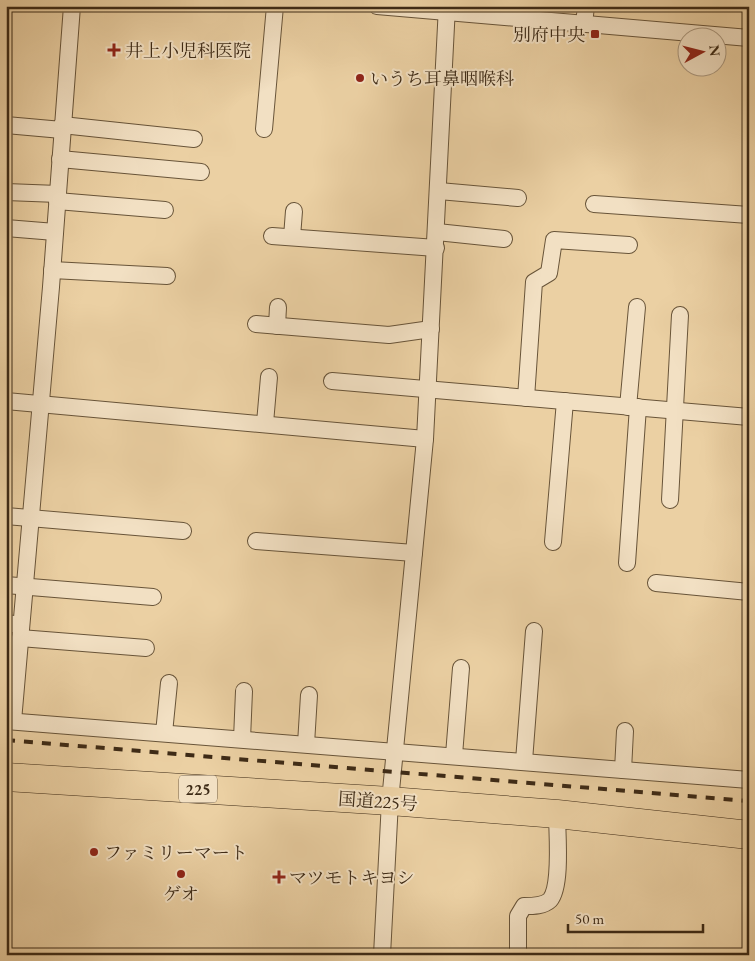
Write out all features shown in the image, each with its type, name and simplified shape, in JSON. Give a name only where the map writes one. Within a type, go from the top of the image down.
[{"type":"highway","name":"国道225号","points":[[6,778],[390,801],[557,814],[749,834]]},
{"type":"street","points":[[72,6],[52,270],[24,587],[16,629],[10,721],[749,780]]},
{"type":"street","points":[[264,129],[276,6]]},
{"type":"street","points":[[377,6],[537,13],[584,24],[749,38]]},
{"type":"street","points":[[584,24],[586,6]]},
{"type":"street","points":[[382,955],[390,801],[425,438],[447,9]]},
{"type":"street","points":[[6,125],[62,127],[194,139]]},
{"type":"street","points":[[60,159],[201,172]]},
{"type":"street","points":[[439,191],[518,198]]},
{"type":"street","points":[[6,192],[165,210]]},
{"type":"street","points":[[594,204],[749,215]]},
{"type":"street","points":[[292,237],[294,211]]},
{"type":"street","points":[[6,228],[55,232]]},
{"type":"street","points":[[272,236],[436,240],[504,239]]},
{"type":"street","points":[[526,398],[534,282],[549,273],[554,240],[629,245]]},
{"type":"street","points":[[52,270],[167,276]]},
{"type":"street","points":[[277,326],[278,307]]},
{"type":"street","points":[[627,563],[637,307]]},
{"type":"street","points":[[670,500],[680,315]]},
{"type":"street","points":[[256,324],[389,335],[431,329]]},
{"type":"street","points":[[265,423],[269,377]]},
{"type":"street","points":[[332,381],[749,417]]},
{"type":"street","points":[[6,401],[425,438]]},
{"type":"street","points":[[553,542],[565,401]]},
{"type":"street","points":[[6,516],[183,530]]},
{"type":"street","points":[[256,541],[414,553]]},
{"type":"street","points":[[656,583],[749,592]]},
{"type":"street","points":[[6,585],[153,597]]},
{"type":"street","points":[[16,629],[146,648]]},
{"type":"street","points":[[524,761],[534,631]]},
{"type":"street","points":[[454,755],[461,668]]},
{"type":"street","points":[[164,733],[169,683]]},
{"type":"street","points":[[242,739],[244,691]]},
{"type":"street","points":[[306,744],[309,695]]},
{"type":"street","points":[[623,770],[625,731]]},
{"type":"street","points":[[518,952],[518,916],[524,906],[539,906],[550,901],[556,889],[557,814]]},
{"type":"railway","points":[[6,740],[749,801]]},
{"type":"place","name":"別府中央","points":[[595,34]]},
{"type":"place","name":"井上小児科医院","points":[[114,50]]},
{"type":"place","name":"いうち耳鼻咽喉科","points":[[360,78]]},
{"type":"place","name":"ファミリーマート","points":[[94,852]]},
{"type":"place","name":"ゲオ","points":[[181,874]]},
{"type":"place","name":"マツモトキヨシ","points":[[279,877]]}]
